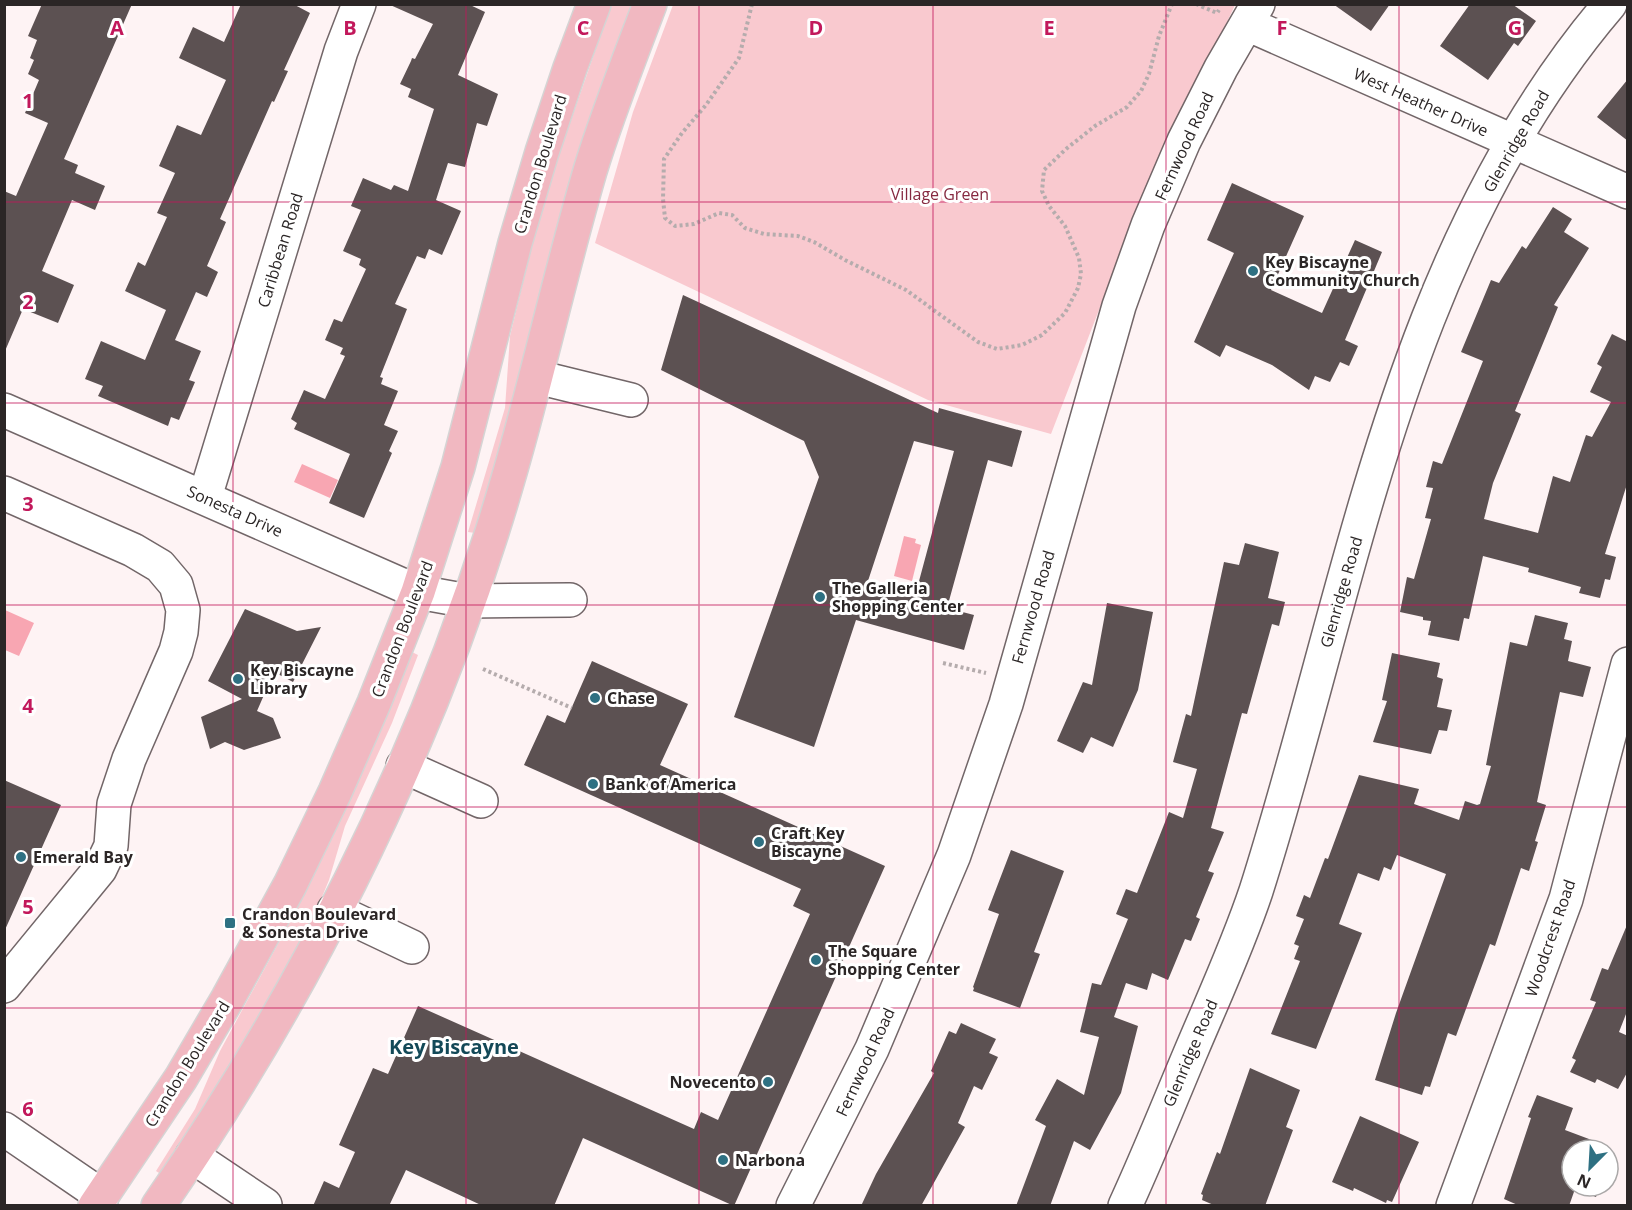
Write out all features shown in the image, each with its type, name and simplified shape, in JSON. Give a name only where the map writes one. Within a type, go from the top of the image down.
[{"type":"main road","name":"Crandon Boulevard","points":[[99,1201],[181,1078],[290,885],[335,792],[374,703],[418,592],[458,467],[515,243],[542,152],[594,4]]},
{"type":"main road","points":[[158,1206],[192,1156],[279,1013],[334,910],[403,766],[426,712],[492,532],[537,377],[591,169],[621,79],[650,4]]},
{"type":"street","name":"Caribbean Road","points":[[205,497],[341,51],[359,4]]},
{"type":"street","name":"Glenridge Road","points":[[1125,1206],[1221,981],[1255,893],[1378,459],[1411,359],[1470,221],[1513,142],[1551,82],[1610,4]]},
{"type":"street","name":"West Heather Drive","points":[[1243,11],[1513,142],[1628,192]]},
{"type":"street","name":"Fernwood Road","points":[[794,1206],[872,1049],[954,855],[981,781],[1013,680],[1119,306],[1148,225],[1185,141],[1221,68],[1243,11]]},
{"type":"street","points":[[537,377],[631,400]]},
{"type":"street","name":"Sonesta Drive","points":[[4,410],[418,592],[468,601],[570,600]]},
{"type":"street","points":[[4,493],[133,550],[160,566],[176,585],[183,610],[176,651],[129,759],[114,804],[111,846],[100,869],[4,986]]},
{"type":"street","name":"Woodcrest Road","points":[[1453,1206],[1566,899],[1628,664]]},
{"type":"street","points":[[403,766],[482,801]]},
{"type":"street","points":[[334,910],[412,947]]},
{"type":"street","points":[[4,1129],[99,1201]]},
{"type":"street","points":[[192,1156],[265,1205]]},
{"type":"path","points":[[752,4],[740,58],[664,159],[665,218],[675,226],[694,224],[719,213],[732,216],[745,228],[764,234],[798,236],[814,242],[845,261],[906,290],[978,342],[997,349],[1022,345],[1042,335],[1065,313],[1078,288],[1081,273],[1079,258],[1065,226],[1049,206],[1042,191],[1044,170],[1066,149],[1095,126],[1126,107],[1141,92],[1172,4]]},
{"type":"path","points":[[1196,4],[1217,13],[1243,11]]},
{"type":"path","points":[[943,663],[1013,680]]},
{"type":"path","points":[[483,669],[572,708]]},
{"type":"green space","points":[[611,5],[633,5],[475,533],[468,532],[505,408],[510,336],[542,204]]},
{"type":"green space","name":"Village Green","points":[[673,5],[1235,5],[1133,222],[1051,434],[928,400],[595,243],[633,112]]},
{"type":"green space","points":[[412,652],[418,655],[392,723],[345,826],[329,880],[312,921],[229,1071],[162,1175],[156,1171],[195,1109],[220,1051],[299,905],[372,747]]},
{"type":"shaded area","points":[[302,464],[338,480],[330,498],[294,482]]},
{"type":"shaded area","points":[[904,536],[916,539],[915,543],[921,545],[912,581],[894,576]]},
{"type":"shaded area","points":[[5,610],[34,623],[19,656],[5,650]]},
{"type":"building","points":[[42,4],[132,4],[64,159],[78,165],[75,173],[105,186],[95,210],[72,200],[42,271],[74,285],[58,323],[23,309],[5,351],[4,191],[16,196],[48,123],[25,113],[39,80],[28,74],[34,60],[30,58],[37,40],[28,36]]},
{"type":"building","points":[[241,4],[293,4],[310,13],[284,70],[288,71],[274,102],[272,101],[220,219],[226,222],[207,266],[218,272],[207,297],[196,292],[175,340],[201,351],[189,380],[195,382],[179,420],[171,417],[168,426],[98,396],[103,386],[85,379],[101,341],[145,360],[166,310],[125,291],[138,262],[145,266],[167,217],[157,213],[175,173],[159,166],[177,125],[201,135],[226,80],[179,58],[193,27],[224,42]]},
{"type":"building","points":[[388,4],[468,4],[485,12],[458,75],[498,94],[487,126],[477,123],[465,167],[448,163],[436,200],[461,211],[442,255],[429,249],[425,259],[417,256],[395,304],[407,309],[380,377],[383,378],[381,384],[398,391],[384,425],[398,431],[389,451],[392,453],[364,518],[329,503],[350,454],[294,429],[297,423],[291,419],[304,390],[325,399],[345,356],[340,354],[343,348],[325,340],[334,319],[342,322],[366,269],[359,265],[361,259],[343,251],[361,210],[351,206],[363,178],[391,190],[394,185],[408,191],[434,109],[408,97],[411,89],[400,84],[412,58],[415,59],[433,24]]},
{"type":"building","points":[[1333,4],[1390,4],[1371,31]]},
{"type":"building","points":[[1470,4],[1512,4],[1536,21],[1518,46],[1514,43],[1488,80],[1440,46]]},
{"type":"building","points":[[1628,79],[1628,141],[1597,117]]},
{"type":"building","name":"Key Biscayne Community Church","points":[[1232,183],[1304,216],[1271,290],[1322,313],[1355,240],[1382,252],[1345,340],[1358,346],[1349,366],[1340,362],[1330,382],[1315,376],[1309,390],[1272,365],[1226,345],[1220,357],[1194,342],[1234,253],[1207,240]]},
{"type":"building","points":[[1553,207],[1572,219],[1564,232],[1589,248],[1554,305],[1558,307],[1515,411],[1521,414],[1493,483],[1484,519],[1538,533],[1553,476],[1570,482],[1586,435],[1592,437],[1611,402],[1590,392],[1602,367],[1597,364],[1612,334],[1628,342],[1628,481],[1605,554],[1616,557],[1610,580],[1605,579],[1600,598],[1579,593],[1581,587],[1528,572],[1529,568],[1483,556],[1469,619],[1464,618],[1459,641],[1428,635],[1431,621],[1400,612],[1407,577],[1414,579],[1431,519],[1425,518],[1433,488],[1426,487],[1433,461],[1442,464],[1483,361],[1461,352],[1491,280],[1499,283],[1522,246],[1526,249]]},
{"type":"building","name":"The Galleria Shopping Center","points":[[683,295],[938,413],[939,408],[1022,431],[1012,467],[988,460],[947,608],[974,615],[964,650],[856,620],[814,747],[734,717],[819,477],[804,441],[661,370]],"holes":[[[914,441],[954,451],[915,596],[867,584]]]},
{"type":"building","points":[[1245,543],[1279,552],[1268,598],[1285,602],[1279,626],[1272,624],[1247,714],[1242,713],[1211,828],[1224,832],[1208,871],[1214,873],[1196,917],[1200,919],[1191,941],[1185,939],[1168,980],[1152,973],[1147,990],[1126,983],[1114,1017],[1138,1026],[1121,1093],[1090,1150],[1074,1141],[1050,1206],[1016,1206],[1046,1126],[1035,1120],[1057,1079],[1084,1095],[1099,1037],[1080,1032],[1092,983],[1101,985],[1128,919],[1116,914],[1126,889],[1137,893],[1169,812],[1183,818],[1197,769],[1173,762],[1186,714],[1191,716],[1224,562],[1239,565]]},
{"type":"building","points":[[1107,603],[1153,612],[1138,690],[1113,747],[1091,737],[1083,753],[1057,741],[1083,682],[1092,685]]},
{"type":"building","name":"Key Biscayne Library","points":[[245,609],[297,631],[321,627],[293,682],[274,672],[257,711],[273,718],[281,738],[244,750],[225,742],[210,749],[201,717],[242,699],[208,681]]},
{"type":"building","points":[[1535,615],[1568,623],[1564,639],[1572,641],[1568,661],[1591,667],[1583,697],[1560,692],[1537,802],[1546,805],[1529,871],[1521,868],[1495,946],[1490,944],[1456,1036],[1448,1033],[1430,1087],[1425,1086],[1422,1095],[1375,1080],[1396,1013],[1446,874],[1397,855],[1391,870],[1384,867],[1379,881],[1358,873],[1339,924],[1362,933],[1316,1049],[1271,1034],[1300,961],[1294,959],[1299,946],[1294,944],[1304,919],[1296,916],[1304,895],[1310,898],[1325,858],[1328,859],[1359,775],[1419,789],[1414,804],[1459,820],[1465,801],[1480,804],[1491,766],[1486,765],[1510,642],[1527,646]]},
{"type":"building","points":[[1392,653],[1440,663],[1437,677],[1443,679],[1437,707],[1452,710],[1447,731],[1439,730],[1431,754],[1373,742],[1387,701],[1382,700]]},
{"type":"building","name":"The Square Shopping Center","points":[[592,661],[688,704],[660,765],[885,866],[734,1206],[583,1138],[554,1206],[483,1206],[406,1170],[389,1206],[313,1206],[324,1181],[339,1188],[355,1152],[339,1145],[373,1068],[388,1074],[418,1006],[694,1129],[701,1112],[718,1120],[810,914],[793,906],[801,889],[524,765],[547,715],[565,723]]},
{"type":"building","name":"Emerald Bay","points":[[4,780],[61,805],[4,932]]},
{"type":"building","points":[[1011,850],[1064,871],[1034,952],[1040,954],[1020,1008],[973,991],[999,914],[988,910]]},
{"type":"building","points":[[1627,925],[1628,1009],[1619,1032],[1628,1036],[1628,1071],[1618,1089],[1597,1079],[1595,1083],[1570,1072],[1576,1060],[1572,1058],[1596,1002],[1590,1000],[1602,968],[1608,970]]},
{"type":"building","points":[[961,1023],[996,1039],[989,1053],[998,1057],[982,1090],[974,1086],[958,1123],[965,1127],[921,1206],[861,1206],[876,1174],[934,1073],[931,1071],[949,1031],[956,1034]]},
{"type":"building","points":[[1250,1068],[1300,1090],[1286,1127],[1293,1130],[1265,1206],[1216,1206],[1202,1200],[1203,1195],[1201,1194],[1217,1152],[1220,1154]]},
{"type":"building","points":[[1537,1095],[1573,1108],[1565,1130],[1586,1138],[1560,1138],[1560,1198],[1572,1198],[1569,1206],[1520,1206],[1504,1199],[1531,1118],[1528,1117]]},
{"type":"building","points":[[1360,1116],[1419,1142],[1392,1202],[1387,1200],[1386,1203],[1354,1188],[1353,1191],[1332,1182]]},
{"type":"place","name":"Key Biscayne Community Church","points":[[1253,271]]},
{"type":"place","name":"The Galleria Shopping Center","points":[[820,597]]},
{"type":"place","name":"Key Biscayne Library","points":[[238,679]]},
{"type":"place","name":"Chase","points":[[595,698]]},
{"type":"place","name":"Bank of America","points":[[593,784]]},
{"type":"place","name":"Craft Key Biscayne","points":[[759,842]]},
{"type":"place","name":"Emerald Bay","points":[[21,857]]},
{"type":"place","name":"Crandon Boulevard & Sonesta Drive","points":[[230,923]]},
{"type":"place","name":"The Square Shopping Center","points":[[816,960]]},
{"type":"place","name":"Novecento","points":[[768,1082]]},
{"type":"place","name":"Narbona","points":[[723,1160]]},
{"type":"district","name":"Key Biscayne","points":[[454,1047]]}]
